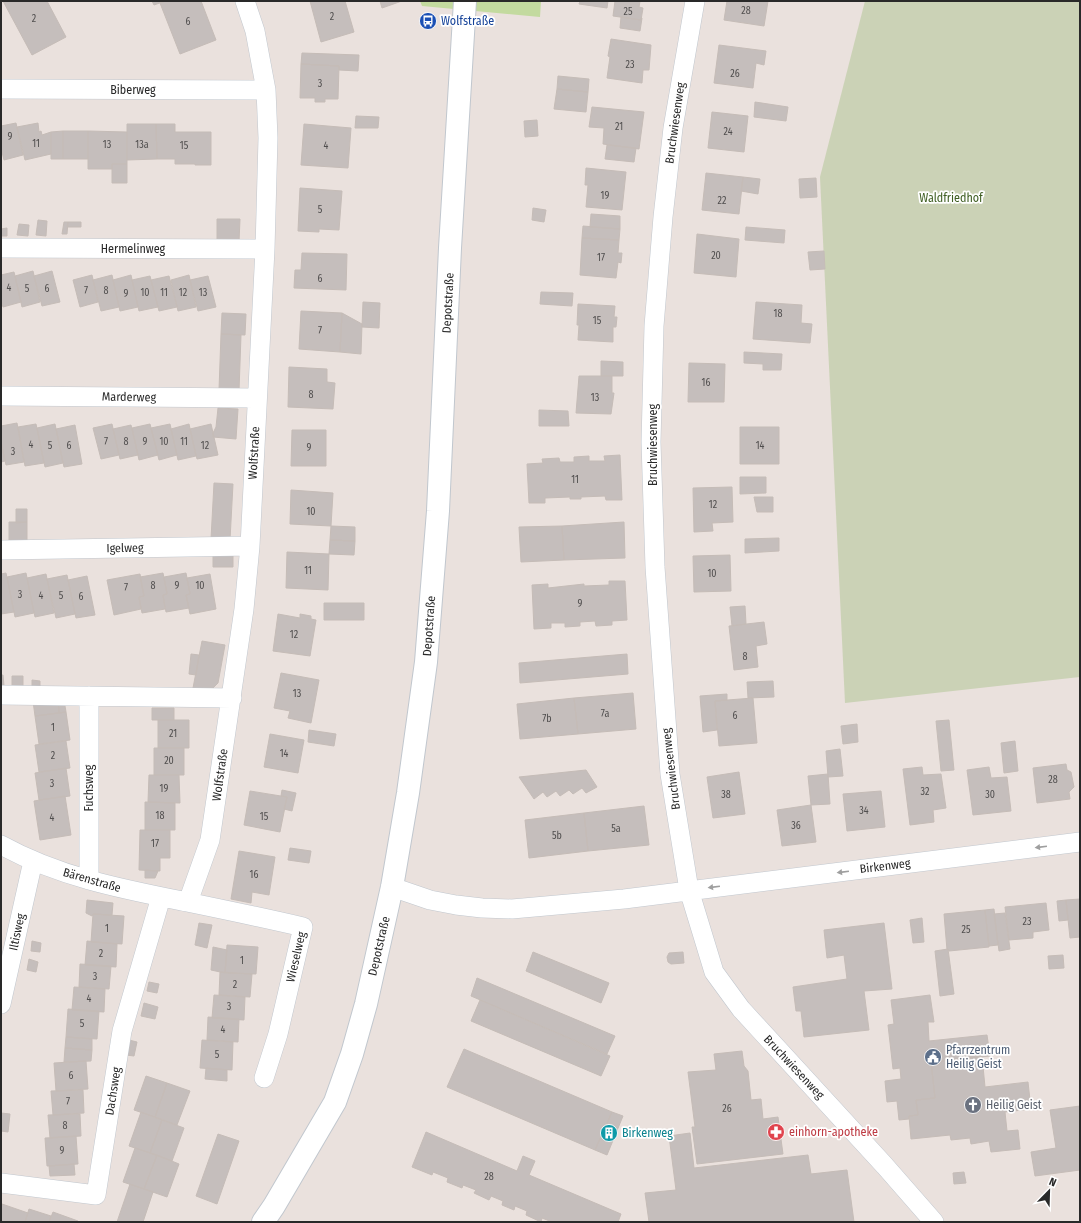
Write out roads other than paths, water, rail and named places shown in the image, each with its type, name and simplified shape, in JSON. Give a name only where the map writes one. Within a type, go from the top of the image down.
[{"type":"main road","name":"Depotstraße","points":[[263,1222],[274,1206],[334,1102],[352,1054],[360,1026],[392,888],[408,793],[426,662],[438,511],[450,248],[465,1]]},
{"type":"street","name":"Wolfstraße","points":[[188,902],[210,840],[232,698],[244,609],[250,546],[265,249],[268,138],[266,90],[255,31],[245,1]]},
{"type":"street","name":"Bruchwiesenweg","points":[[695,1],[673,128],[663,217],[654,326],[652,442],[656,582],[670,774],[689,890],[714,972],[736,1003],[885,1166],[934,1222]]},
{"type":"street","name":"Biberweg","points":[[1,89],[266,90]]},
{"type":"street","name":"Hermelinweg","points":[[1,248],[265,249]]},
{"type":"street","name":"Marderweg","points":[[1,396],[257,398]]},
{"type":"street","name":"Igelweg","points":[[1,550],[250,546]]},
{"type":"street","points":[[1,695],[232,698]]},
{"type":"street","name":"Fuchsweg","points":[[89,696],[89,880]]},
{"type":"street","name":"Birkenweg","points":[[689,890],[1080,842]]},
{"type":"street","name":"Bärenstraße","points":[[1,845],[33,861],[89,880],[123,889],[188,902]]},
{"type":"street","name":"Iltisweg","points":[[1,1004],[33,861]]},
{"type":"street","points":[[392,888],[430,900],[456,905],[512,909],[624,899],[689,890]]},
{"type":"street","name":"Dachsweg","points":[[1,1183],[96,1195],[122,1031],[161,897]]},
{"type":"street","name":"Wieselweg","points":[[188,902],[303,927],[278,1034],[264,1078]]},
{"type":"place","name":"Wolfstraße","points":[[428,21]]},
{"type":"place","name":"Pfarrzentrum Heilig Geist","points":[[933,1057]]},
{"type":"place","name":"Heilig Geist","points":[[973,1105]]},
{"type":"place","name":"einhorn-apotheke","points":[[776,1132]]},
{"type":"place","name":"Birkenweg","points":[[609,1133]]},
{"type":"park label","name":"Waldfriedhof","points":[[951,198]]}]
